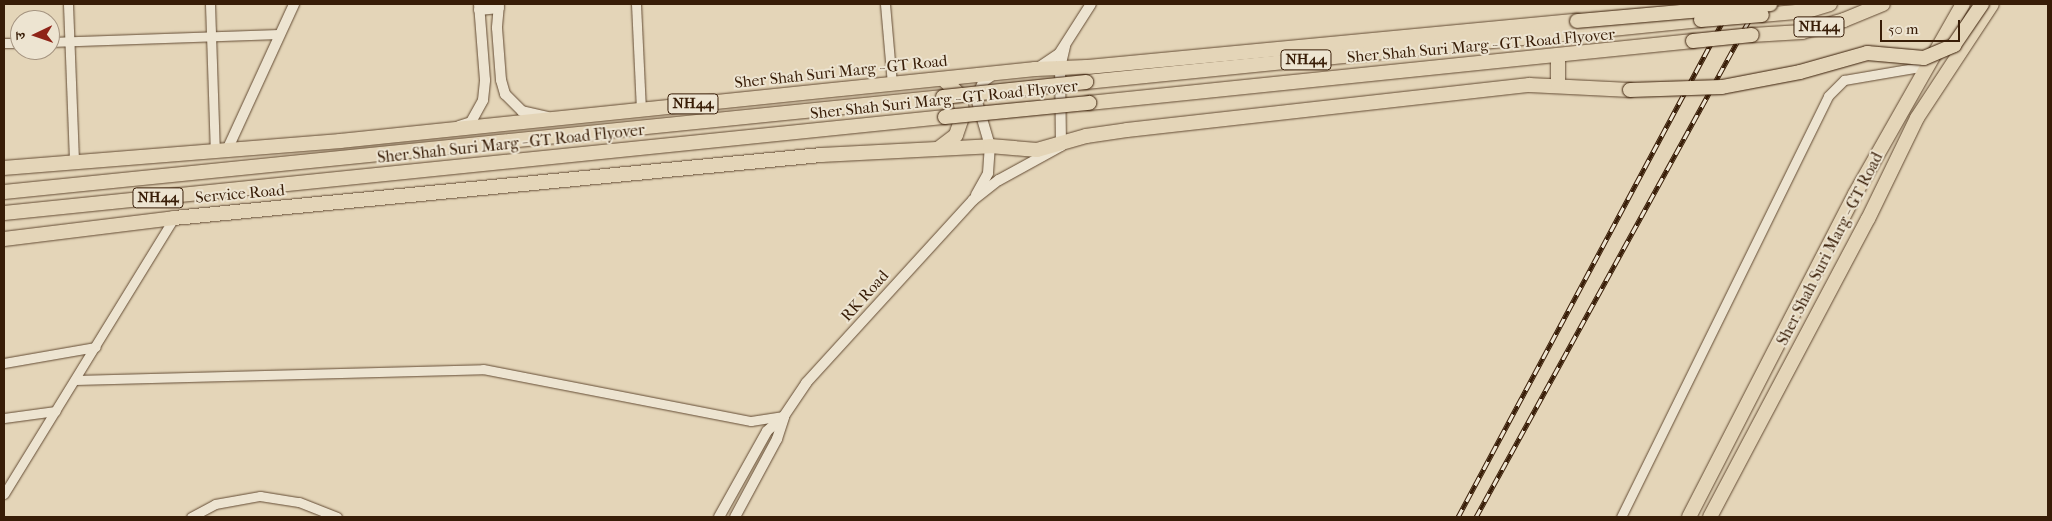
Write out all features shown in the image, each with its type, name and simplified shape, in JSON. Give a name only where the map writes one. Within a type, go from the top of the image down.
[{"type":"main road","name":"Sher Shah Suri Marg - GT Road Flyover","points":[[4,192],[1086,82],[1543,30],[1701,20],[1766,9],[1807,11],[1830,4]]},
{"type":"main road","name":"Sher Shah Suri Marg - GT Road Flyover","points":[[4,213],[1693,41],[1802,32],[1844,20],[1884,4]]},
{"type":"main road","name":"Sher Shah Suri Marg - GT Road","points":[[1689,517],[1855,194],[1926,66],[1963,4]]},
{"type":"main road","points":[[938,148],[990,146],[1021,150],[1061,146],[1086,136],[1127,130],[1488,89],[1558,84],[1630,90],[1707,88],[1800,72],[1857,54],[1924,58],[1954,45],[1982,4]]},
{"type":"main road","name":"Sher Shah Suri Marg - GT Road","points":[[1710,517],[1868,219],[1917,118],[1992,4]]},
{"type":"main road","points":[[1543,30],[1576,21],[1766,9]]},
{"type":"main road","name":"Sher Shah Suri Marg - GT Road","points":[[221,151],[389,136],[1035,69],[1543,30]]},
{"type":"main road","points":[[1558,56],[1558,84]]},
{"type":"main road","points":[[938,148],[956,135],[964,115],[959,94],[943,79]]},
{"type":"main road","name":"Service Road","points":[[4,239],[174,218],[821,155],[938,148]]},
{"type":"main road","points":[[4,168],[221,151]]},
{"type":"street","points":[[68,4],[74,163]]},
{"type":"street","points":[[210,4],[221,151]]},
{"type":"street","points":[[221,151],[294,4]]},
{"type":"street","points":[[636,4],[641,110]]},
{"type":"street","points":[[885,4],[892,84]]},
{"type":"street","points":[[1035,69],[1052,60],[1065,46],[1091,4]]},
{"type":"street","points":[[453,128],[471,122],[483,100],[485,80],[479,7],[499,6],[497,28],[501,80],[505,94],[522,111],[552,118]]},
{"type":"street","points":[[60,42],[278,34]]},
{"type":"street","points":[[973,200],[999,180],[1061,146],[1063,123],[1060,68],[1065,46]]},
{"type":"street","points":[[1621,517],[1828,96],[1844,80],[1926,66]]},
{"type":"street","points":[[973,200],[988,173],[990,146],[976,98],[983,82],[998,73]]},
{"type":"street","name":"RK Road","points":[[719,517],[767,431],[784,416],[806,384],[973,200]]},
{"type":"street","points":[[4,494],[174,218]]},
{"type":"street","points":[[4,363],[96,347]]},
{"type":"street","points":[[75,380],[483,369],[751,421],[784,416]]},
{"type":"street","points":[[4,418],[56,411]]},
{"type":"street","name":"RK Road","points":[[735,517],[777,439],[784,416]]},
{"type":"street","points":[[191,517],[215,504],[260,496],[309,505],[337,517]]},
{"type":"railway","points":[[1458,517],[1732,4]]},
{"type":"railway","points":[[1476,517],[1758,4]]}]
